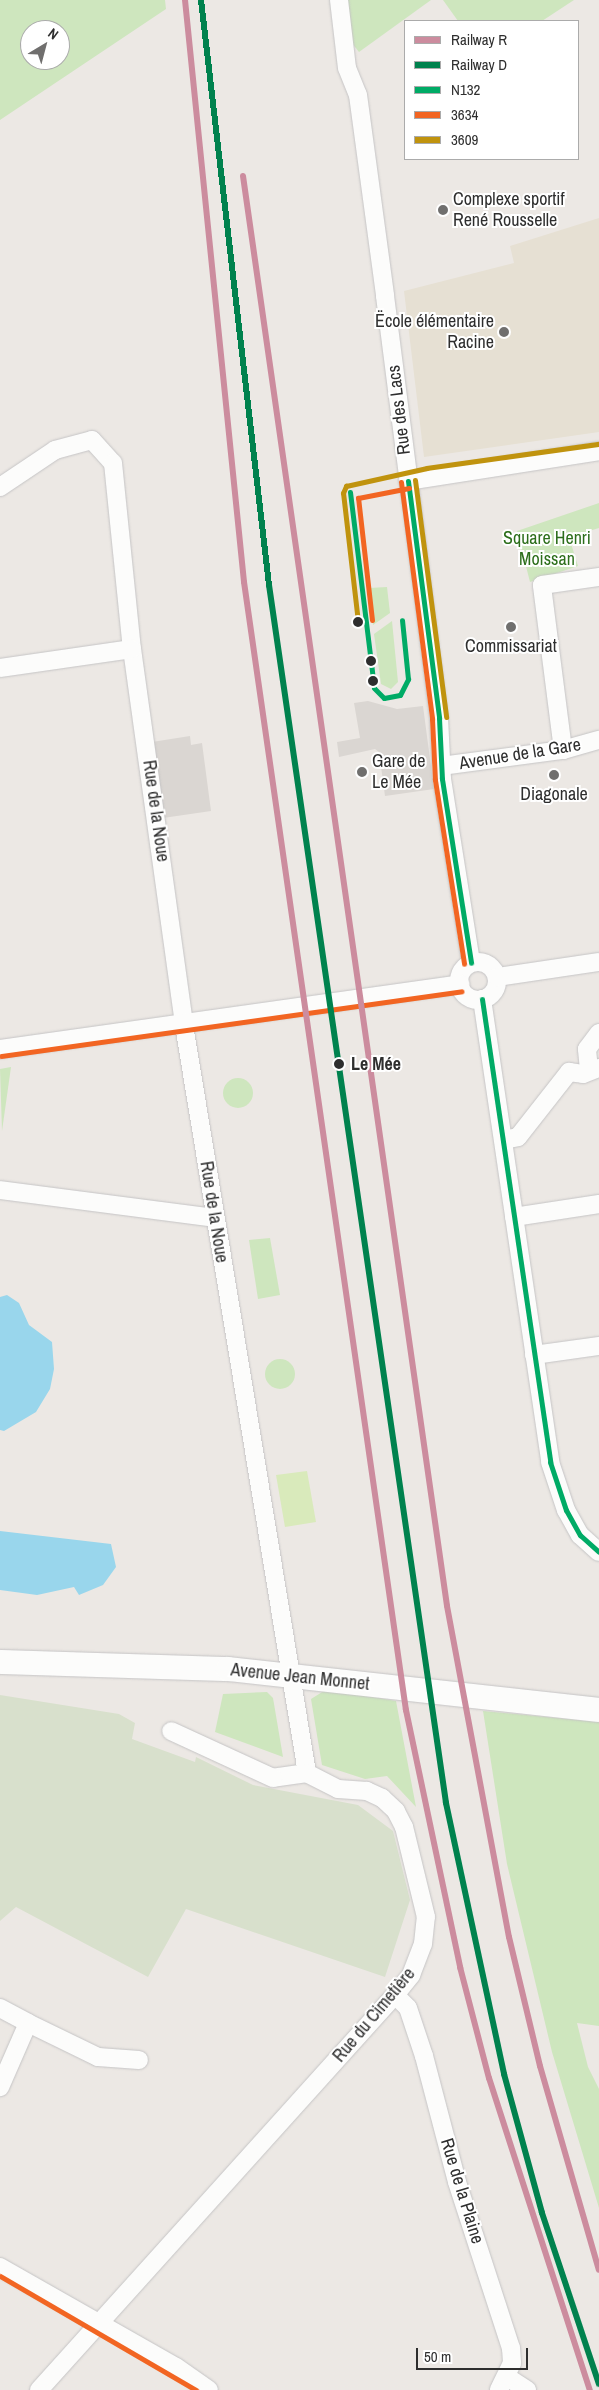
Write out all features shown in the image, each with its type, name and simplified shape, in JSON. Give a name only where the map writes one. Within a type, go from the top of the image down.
[{"type":"main road","name":"Avenue Jean Monnet","points":[[0,1662],[290,1675],[508,1702],[599,1710]]},
{"type":"street","name":"Rue des Lacs","points":[[339,0],[347,68],[358,95],[408,481],[441,766],[471,963]]},
{"type":"street","name":"Rue de la Noue","points":[[0,487],[55,450],[92,440],[112,463],[132,649],[184,1025],[307,1773]]},
{"type":"street","points":[[408,481],[599,451]]},
{"type":"street","points":[[563,750],[542,585],[599,577]]},
{"type":"street","points":[[0,668],[132,649]]},
{"type":"street","name":"Avenue de la Gare","points":[[441,766],[563,750],[599,740]]},
{"type":"street","points":[[497,977],[599,962]]},
{"type":"street","points":[[471,963],[488,965],[497,977],[495,989],[482,999],[470,998],[460,984],[462,972],[471,963]]},
{"type":"street","points":[[0,1048],[184,1025],[460,984]]},
{"type":"street","points":[[482,999],[550,1462],[566,1510],[580,1535],[599,1552]]},
{"type":"street","points":[[504,1140],[518,1137],[568,1072],[583,1074],[594,1068],[587,1049],[599,1033]]},
{"type":"street","points":[[0,1190],[215,1218]]},
{"type":"street","points":[[514,1217],[599,1204]]},
{"type":"street","points":[[534,1355],[599,1346]]},
{"type":"street","points":[[171,1731],[273,1778],[307,1773]]},
{"type":"street","name":"Rue du Cimetière","points":[[39,2390],[411,1975],[425,1932],[404,1827],[396,1811],[382,1798],[367,1791],[338,1789],[307,1773]]},
{"type":"street","name":"Rue de la Plaine","points":[[395,1995],[408,2008],[424,2056],[457,2182],[511,2348],[503,2384]]},
{"type":"street","points":[[0,2008],[98,2057],[139,2060]]},
{"type":"street","points":[[0,2087],[28,2023]]},
{"type":"street","points":[[0,2267],[100,2322],[209,2390]]},
{"type":"street","points":[[503,2384],[527,2390]]},
{"type":"shaded area","name":"Ëcole élémentaire Racine","points":[[599,218],[599,432],[424,457],[404,291],[514,263],[510,246]]},
{"type":"shaded area","points":[[368,701],[397,709],[423,706],[434,789],[385,796],[379,752],[375,749],[339,757],[337,742],[360,738],[354,703]]},
{"type":"shaded area","points":[[190,736],[191,745],[202,743],[211,811],[163,818],[152,742]]},
{"type":"green space","points":[[0,0],[165,0],[166,9],[0,120]]},
{"type":"green space","points":[[347,0],[431,0],[359,52],[351,42]]},
{"type":"green space","points":[[443,0],[574,0],[544,20],[457,20]]},
{"type":"green space","name":"Square Henri Moissan","points":[[599,503],[599,528],[569,537],[578,566],[530,582],[517,531]]},
{"type":"green space","points":[[387,587],[390,613],[373,625],[369,588]]},
{"type":"green space","points":[[392,621],[398,682],[391,689],[381,684],[374,634]]},
{"type":"green space","points":[[11,1067],[2,1131],[0,1069]]},
{"type":"green space","points":[[238,1078],[249,1082],[253,1093],[249,1104],[238,1108],[227,1104],[223,1093],[227,1082]]},
{"type":"green space","points":[[270,1238],[280,1295],[258,1299],[249,1240]]},
{"type":"green space","points":[[280,1359],[291,1363],[295,1374],[291,1385],[280,1389],[269,1385],[265,1374],[269,1363]]},
{"type":"green space","points":[[307,1471],[316,1522],[285,1527],[276,1475]]},
{"type":"green space","points":[[327,1689],[396,1701],[416,1807],[387,1776],[365,1779],[322,1765],[311,1699]]},
{"type":"green space","points":[[267,1692],[273,1698],[283,1757],[215,1732],[223,1694]]},
{"type":"green space","points":[[0,1695],[119,1714],[135,1723],[132,1739],[195,1762],[196,1757],[253,1785],[358,1805],[393,1831],[410,1900],[385,1977],[186,1909],[148,1977],[16,1907],[0,1921]]},
{"type":"green space","points":[[483,1711],[599,1722],[599,2026],[577,2023],[588,2067],[599,2089],[599,2208],[552,2052],[507,1864]]},
{"type":"water","points":[[7,1295],[19,1303],[29,1325],[52,1342],[54,1369],[50,1389],[36,1412],[4,1431],[0,1430],[0,1297]]},
{"type":"water","points":[[0,1531],[111,1544],[116,1567],[103,1585],[79,1595],[74,1587],[37,1595],[0,1590]]},
{"type":"rail line","name":"R","points":[[185,0],[244,582],[406,1710],[460,1967],[489,2078],[590,2390]]},
{"type":"rail line","name":"D","points":[[201,0],[269,585],[446,1803],[504,2074],[542,2213],[599,2384]]},
{"type":"rail line","name":"R","points":[[243,176],[447,1606],[509,1937],[540,2066],[599,2270]]},
{"type":"transit line","name":"3609","points":[[358,622],[343,493],[346,486],[427,468],[598,444]]},
{"type":"transit line","name":"3609","points":[[415,480],[446,717]]},
{"type":"transit line","name":"N132","points":[[408,481],[439,718],[442,779],[471,963]]},
{"type":"transit line","name":"3634","points":[[401,482],[432,719],[435,780],[464,964]]},
{"type":"transit line","name":"3634","points":[[372,620],[358,498],[409,488]]},
{"type":"transit line","name":"N132","points":[[350,492],[374,688],[384,698],[400,695],[408,679],[402,620]]},
{"type":"transit line","name":"3634","points":[[1,1056],[461,991]]},
{"type":"transit line","name":"N132","points":[[482,999],[550,1462],[566,1510],[580,1535],[599,1552]]},
{"type":"transit line","name":"3634","points":[[0,2276],[196,2390]]},
{"type":"place","name":"Complexe sportif René Rousselle","points":[[443,210]]},
{"type":"place","name":"Ëcole élémentaire Racine","points":[[504,332]]},
{"type":"place","name":"Commissariat","points":[[511,627]]},
{"type":"place","name":"Gare de Le Mée","points":[[362,772]]},
{"type":"place","name":"Diagonale","points":[[554,775]]},
{"type":"place","name":"Le Mée","points":[[339,1064]]}]
